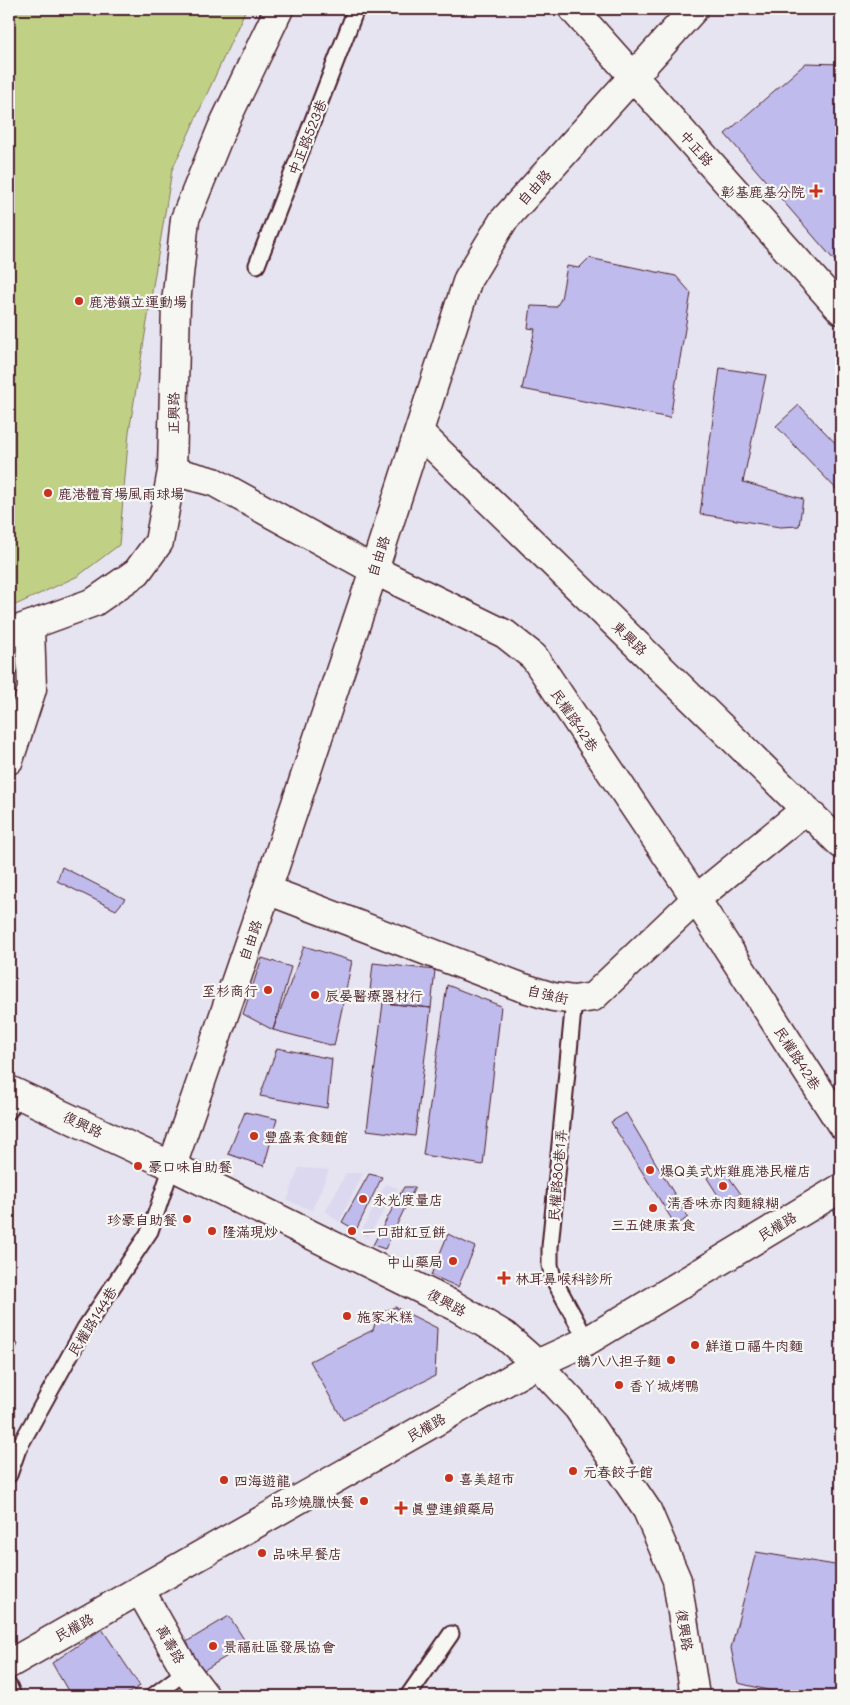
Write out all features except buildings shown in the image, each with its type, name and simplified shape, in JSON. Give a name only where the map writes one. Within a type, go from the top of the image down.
[{"type":"street","name":"正興路","points":[[9,760],[32,689],[19,630],[94,602],[137,572],[159,542],[172,471],[176,303],[185,219],[222,128],[279,9]]},
{"type":"street","name":"中正路","points":[[573,9],[841,310]]},
{"type":"street","name":"自由路","points":[[172,1166],[268,890],[468,279],[503,221],[694,9]]},
{"type":"street","name":"東興路","points":[[418,432],[841,844]]},
{"type":"street","name":"民權路42巷","points":[[172,471],[214,482],[374,570],[506,634],[534,658],[696,900],[841,1124]]},
{"type":"street","name":"自強街","points":[[268,890],[520,987],[553,997],[574,1000],[593,997],[696,900],[806,809]]},
{"type":"street","name":"復興路","points":[[12,1098],[172,1166],[455,1306],[504,1335],[537,1364],[578,1408],[648,1510],[677,1580],[695,1696]]},
{"type":"street","name":"民權路","points":[[9,1664],[537,1364],[586,1341],[841,1188]]},
{"type":"street","name":"萬壽路","points":[[140,1590],[186,1671],[205,1696]]},
{"type":"lane","name":"中正路523巷","points":[[257,265],[356,9]]},
{"type":"lane","name":"民權路80巷1弄","points":[[574,1000],[550,1247],[550,1266],[553,1278],[586,1341]]},
{"type":"lane","name":"民權路144巷","points":[[9,1475],[18,1449],[85,1328],[150,1231],[172,1166]]},
{"type":"lane","points":[[408,1696],[451,1634]]},
{"type":"lane","points":[[153,1696],[186,1671]]},
{"type":"lane","points":[[9,1686],[13,1696]]},
{"type":"shaded area","points":[[299,1168],[329,1170],[312,1210],[287,1200]]},
{"type":"shaded area","name":"永光度量店","points":[[346,1173],[363,1173],[339,1222],[326,1211]]},
{"type":"shaded area","points":[[386,1184],[398,1188],[367,1238],[361,1232]]},
{"type":"green space","name":"鹿港鎮立運動場","points":[[9,9],[246,9],[172,170],[129,432],[119,545],[78,576],[9,608]]},
{"type":"place","name":"彰基鹿基分院","points":[[816,191]]},
{"type":"place","name":"鹿港鎮立運動場","points":[[79,301]]},
{"type":"place","name":"鹿港體育場風雨球場","points":[[48,493]]},
{"type":"place","name":"至杉商行","points":[[268,990]]},
{"type":"place","name":"辰晏醫療器材行","points":[[315,995]]},
{"type":"place","name":"豐盛素食麵館","points":[[254,1136]]},
{"type":"place","name":"豪口味自助餐","points":[[138,1166]]},
{"type":"place","name":"爆Q美式炸雞鹿港民權店","points":[[650,1170]]},
{"type":"place","name":"清香味赤肉麵線糊","points":[[723,1186]]},
{"type":"place","name":"永光度量店","points":[[363,1199]]},
{"type":"place","name":"三五健康素食","points":[[653,1208]]},
{"type":"place","name":"珍豪自助餐","points":[[187,1219]]},
{"type":"place","name":"隆滿現炒","points":[[212,1231]]},
{"type":"place","name":"一口甜紅豆餅","points":[[352,1231]]},
{"type":"place","name":"中山藥局","points":[[453,1261]]},
{"type":"place","name":"林耳鼻喉科診所","points":[[504,1278]]},
{"type":"place","name":"施家米糕","points":[[347,1316]]},
{"type":"place","name":"鮮道口福牛肉麵","points":[[695,1345]]},
{"type":"place","name":"鵝八八担子麵","points":[[671,1360]]},
{"type":"place","name":"香ㄚ城烤鴨","points":[[619,1385]]},
{"type":"place","name":"元春餃子館","points":[[573,1471]]},
{"type":"place","name":"喜美超市","points":[[449,1478]]},
{"type":"place","name":"四海遊龍","points":[[224,1480]]},
{"type":"place","name":"品珍燒臘快餐","points":[[364,1501]]},
{"type":"place","name":"真豐連鎖藥局","points":[[401,1508]]},
{"type":"place","name":"品味早餐店","points":[[262,1553]]},
{"type":"place","name":"景福社區發展協會","points":[[213,1646]]}]
